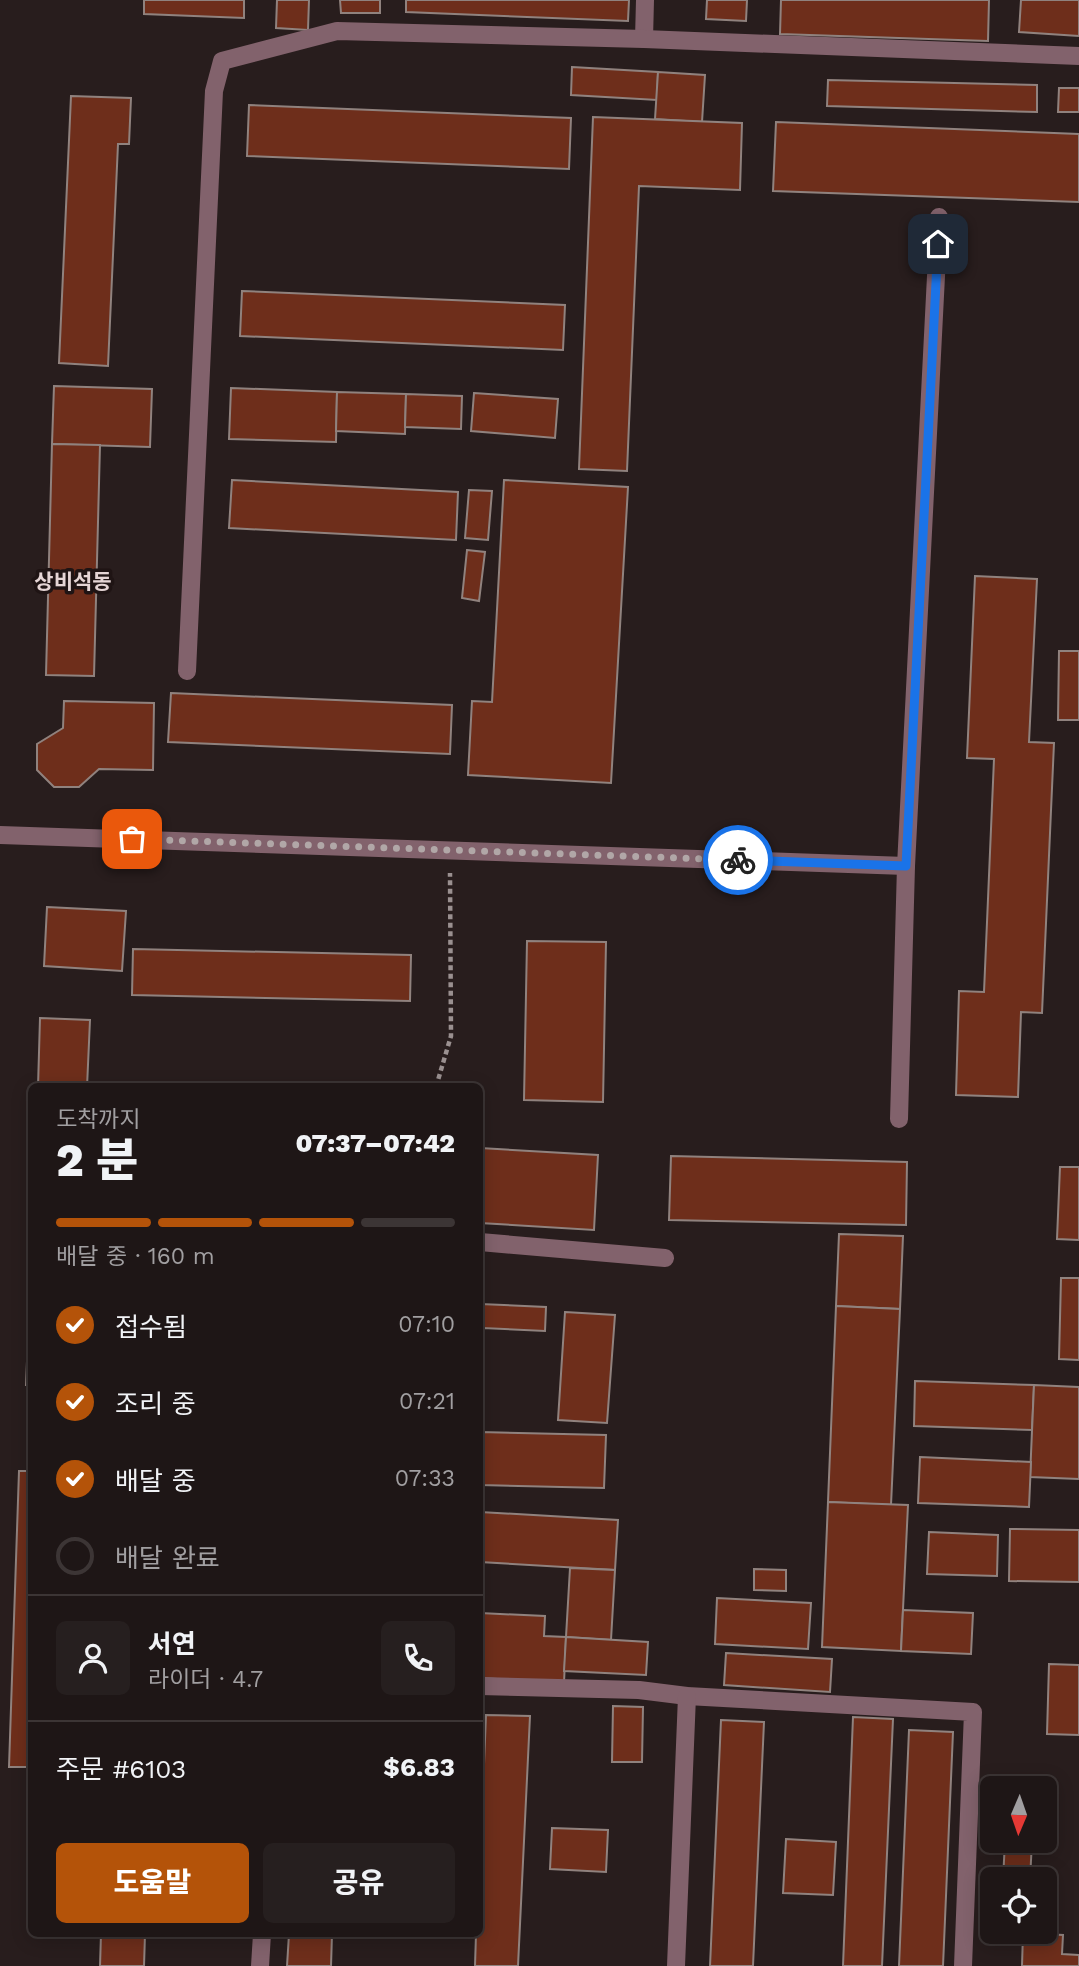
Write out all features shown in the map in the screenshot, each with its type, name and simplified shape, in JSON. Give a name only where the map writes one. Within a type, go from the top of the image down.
[{"type":"street","points":[[644,39],[645,0]]},
{"type":"street","points":[[187,671],[214,91],[222,61],[337,31],[1079,55]]},
{"type":"street","points":[[899,1119],[906,866],[939,217]]},
{"type":"street","points":[[0,835],[906,866]]},
{"type":"street","points":[[483,1242],[665,1258]]},
{"type":"street","points":[[483,1686],[639,1690],[687,1696],[973,1712],[963,1966]]},
{"type":"street","points":[[676,1966],[687,1696]]},
{"type":"street","points":[[260,1966],[262,1937]]},
{"type":"path","points":[[437,1083],[451,1036],[450,850]]},
{"type":"building","points":[[144,0],[244,0],[244,18],[144,14]]},
{"type":"building","points":[[277,0],[309,0],[308,30],[276,28]]},
{"type":"building","points":[[340,0],[380,0],[380,13],[341,13]]},
{"type":"building","points":[[406,0],[629,0],[628,21],[406,12]]},
{"type":"building","points":[[707,0],[747,0],[746,21],[706,19]]},
{"type":"building","points":[[781,0],[989,0],[988,41],[780,34]]},
{"type":"building","points":[[1021,0],[1079,0],[1079,36],[1019,32]]},
{"type":"building","points":[[572,67],[658,72],[657,100],[571,95]]},
{"type":"building","points":[[658,72],[705,75],[702,122],[655,119]]},
{"type":"building","points":[[828,80],[1037,85],[1037,112],[827,106]]},
{"type":"building","points":[[1059,88],[1079,88],[1079,112],[1058,112]]},
{"type":"building","points":[[71,96],[131,98],[129,144],[118,144],[108,366],[59,363]]},
{"type":"building","points":[[249,105],[571,118],[569,169],[247,156]]},
{"type":"building","points":[[593,117],[742,123],[740,190],[639,186],[627,471],[579,469]]},
{"type":"building","points":[[776,122],[1079,134],[1079,202],[773,191]]},
{"type":"building","points":[[242,291],[565,305],[563,350],[240,336]]},
{"type":"building","points":[[54,386],[152,389],[150,447],[52,444]]},
{"type":"building","points":[[231,388],[337,392],[336,442],[229,439]]},
{"type":"building","points":[[337,392],[406,394],[405,434],[336,431]]},
{"type":"building","points":[[474,393],[558,399],[555,438],[471,431]]},
{"type":"building","points":[[406,394],[462,396],[461,429],[405,427]]},
{"type":"building","points":[[52,444],[100,445],[94,676],[46,675]]},
{"type":"building","points":[[232,480],[458,492],[456,540],[229,528]]},
{"type":"building","points":[[504,480],[628,487],[611,783],[468,775],[472,701],[492,702]]},
{"type":"building","points":[[469,490],[492,491],[488,540],[465,538]]},
{"type":"building","points":[[467,550],[485,552],[479,601],[462,598]]},
{"type":"building","points":[[975,576],[1037,579],[1029,742],[1054,743],[1042,1013],[1021,1012],[1018,1097],[956,1095],[959,991],[984,992],[994,759],[967,758]]},
{"type":"building","points":[[1059,651],[1079,651],[1079,720],[1058,720]]},
{"type":"building","points":[[171,693],[452,705],[450,754],[168,742]]},
{"type":"building","points":[[64,701],[154,703],[153,770],[99,769],[79,787],[54,787],[37,770],[37,744],[63,728]]},
{"type":"building","points":[[47,907],[126,911],[122,971],[44,966]]},
{"type":"building","points":[[527,941],[606,942],[603,1102],[524,1100]]},
{"type":"building","points":[[133,949],[411,955],[410,1001],[132,995]]},
{"type":"building","points":[[40,1018],[90,1020],[87,1083],[38,1083]]},
{"type":"building","points":[[483,1148],[598,1155],[594,1230],[483,1223]]},
{"type":"building","points":[[671,1156],[907,1162],[906,1225],[669,1220]]},
{"type":"building","points":[[1060,1167],[1079,1167],[1079,1240],[1057,1239]]},
{"type":"building","points":[[839,1234],[903,1236],[900,1309],[836,1306]]},
{"type":"building","points":[[1061,1278],[1079,1278],[1079,1360],[1059,1359]]},
{"type":"building","points":[[483,1304],[546,1307],[545,1331],[483,1328]]},
{"type":"building","points":[[836,1306],[900,1309],[891,1505],[828,1502]]},
{"type":"building","points":[[565,1312],[615,1315],[607,1423],[558,1420]]},
{"type":"building","points":[[28,1338],[28,1385],[26,1385]]},
{"type":"building","points":[[915,1381],[1034,1385],[1032,1430],[914,1426]]},
{"type":"building","points":[[1034,1385],[1079,1387],[1079,1479],[1030,1477]]},
{"type":"building","points":[[483,1432],[606,1435],[604,1488],[483,1485]]},
{"type":"building","points":[[920,1457],[1031,1462],[1029,1507],[918,1503]]},
{"type":"building","points":[[19,1471],[28,1471],[28,1767],[9,1767]]},
{"type":"building","points":[[828,1502],[908,1505],[901,1651],[822,1647]]},
{"type":"building","points":[[483,1512],[618,1520],[615,1570],[483,1562]]},
{"type":"building","points":[[1010,1529],[1079,1530],[1079,1582],[1009,1581]]},
{"type":"building","points":[[929,1532],[998,1535],[997,1576],[927,1574]]},
{"type":"building","points":[[570,1568],[615,1570],[611,1640],[566,1637]]},
{"type":"building","points":[[754,1569],[786,1570],[786,1591],[754,1590]]},
{"type":"building","points":[[717,1598],[811,1603],[808,1649],[715,1644]]},
{"type":"building","points":[[903,1610],[973,1613],[971,1654],[901,1651]]},
{"type":"building","points":[[483,1613],[545,1616],[544,1636],[566,1637],[564,1683],[483,1678]]},
{"type":"building","points":[[566,1637],[648,1642],[646,1675],[564,1671]]},
{"type":"building","points":[[726,1653],[832,1659],[830,1692],[724,1685]]},
{"type":"building","points":[[1049,1664],[1079,1665],[1079,1735],[1047,1734]]},
{"type":"building","points":[[613,1706],[643,1707],[642,1762],[612,1762]]},
{"type":"building","points":[[486,1715],[530,1716],[518,1966],[475,1966],[476,1937],[483,1937]]},
{"type":"building","points":[[853,1717],[893,1719],[882,1966],[843,1966]]},
{"type":"building","points":[[721,1720],[764,1722],[753,1966],[710,1966]]},
{"type":"building","points":[[909,1730],[953,1732],[943,1966],[899,1966]]},
{"type":"building","points":[[552,1828],[608,1830],[606,1872],[550,1869]]},
{"type":"building","points":[[786,1839],[836,1842],[833,1895],[783,1893]]},
{"type":"building","points":[[1004,1853],[1031,1853],[1031,1867],[1004,1867]]},
{"type":"building","points":[[1057,1935],[1063,1935],[1062,1954],[1079,1955],[1079,1966],[1022,1966],[1023,1944],[1057,1944]]},
{"type":"building","points":[[101,1937],[145,1937],[144,1966],[100,1966]]},
{"type":"building","points":[[289,1937],[332,1937],[331,1966],[287,1966]]},
{"type":"way so far","points":[[132,839],[738,860]]},
{"type":"district","name":"상비석동","points":[[73,581]]},
{"type":"route","points":[[738,860],[906,866],[938,244]]}]
